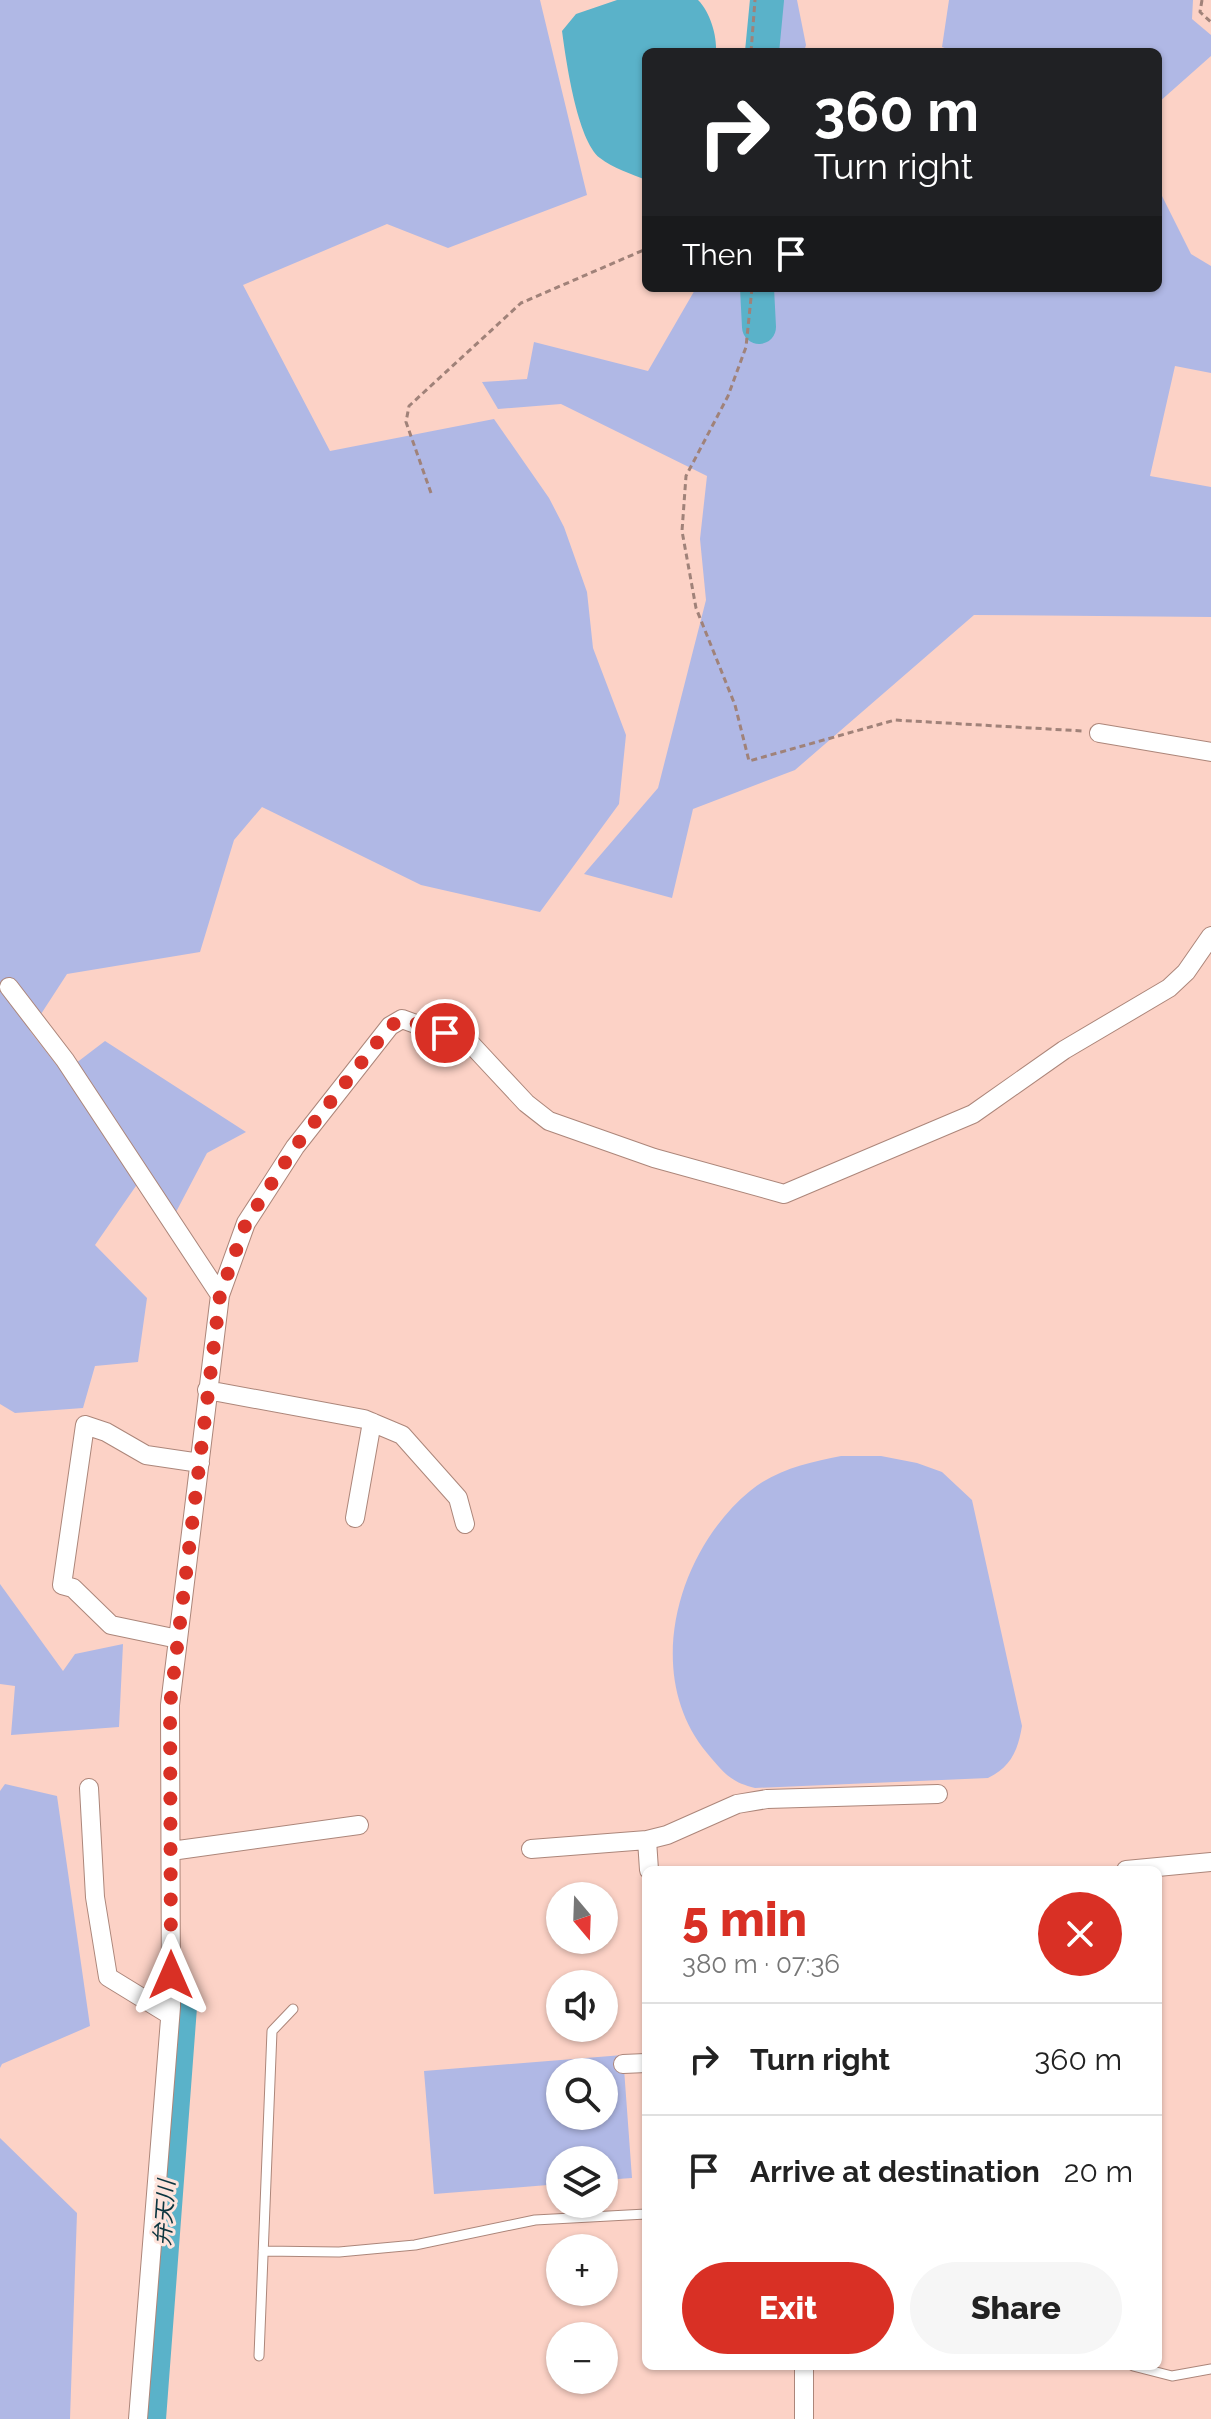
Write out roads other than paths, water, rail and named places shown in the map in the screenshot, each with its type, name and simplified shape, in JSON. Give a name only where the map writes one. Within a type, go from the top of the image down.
[{"type":"street","points":[[1099,733],[1211,752]]},
{"type":"street","points":[[138,2419],[170,2015],[170,1705],[207,1390],[220,1295],[246,1223],[295,1147],[390,1026],[402,1019],[471,1044],[526,1103],[549,1121],[654,1158],[767,1192],[784,1194],[973,1114],[1064,1050],[1169,988],[1186,972],[1211,936]]},
{"type":"street","points":[[9,987],[65,1060],[220,1295]]},
{"type":"street","points":[[207,1390],[372,1422],[402,1435],[458,1498],[465,1524]]},
{"type":"street","points":[[355,1518],[372,1422]]},
{"type":"street","points":[[178,1639],[111,1625],[73,1588],[62,1585],[85,1425],[106,1432],[146,1455],[200,1463]]},
{"type":"street","points":[[89,1788],[95,1897],[108,1977],[170,2015]]},
{"type":"street","points":[[531,1849],[647,1840],[667,1835],[737,1804],[767,1799],[938,1794]]},
{"type":"street","points":[[171,1851],[359,1825]]},
{"type":"street","points":[[647,1840],[649,1866]]},
{"type":"street","points":[[1162,1867],[1211,1862]]},
{"type":"street","points":[[623,2064],[642,2063]]},
{"type":"street","points":[[804,2370],[804,2419]]},
{"type":"lane","points":[[259,2356],[272,2031],[293,2009]]},
{"type":"lane","points":[[263,2251],[339,2252],[415,2245],[535,2220],[642,2214]]},
{"type":"lane","points":[[1149,2370],[1172,2376],[1211,2369]]},
{"type":"waterway","points":[[762,48],[767,0]]},
{"type":"waterway","points":[[757,292],[759,327]]},
{"type":"waterway","name":"弁天川","points":[[149,2419],[180,2007]]}]
